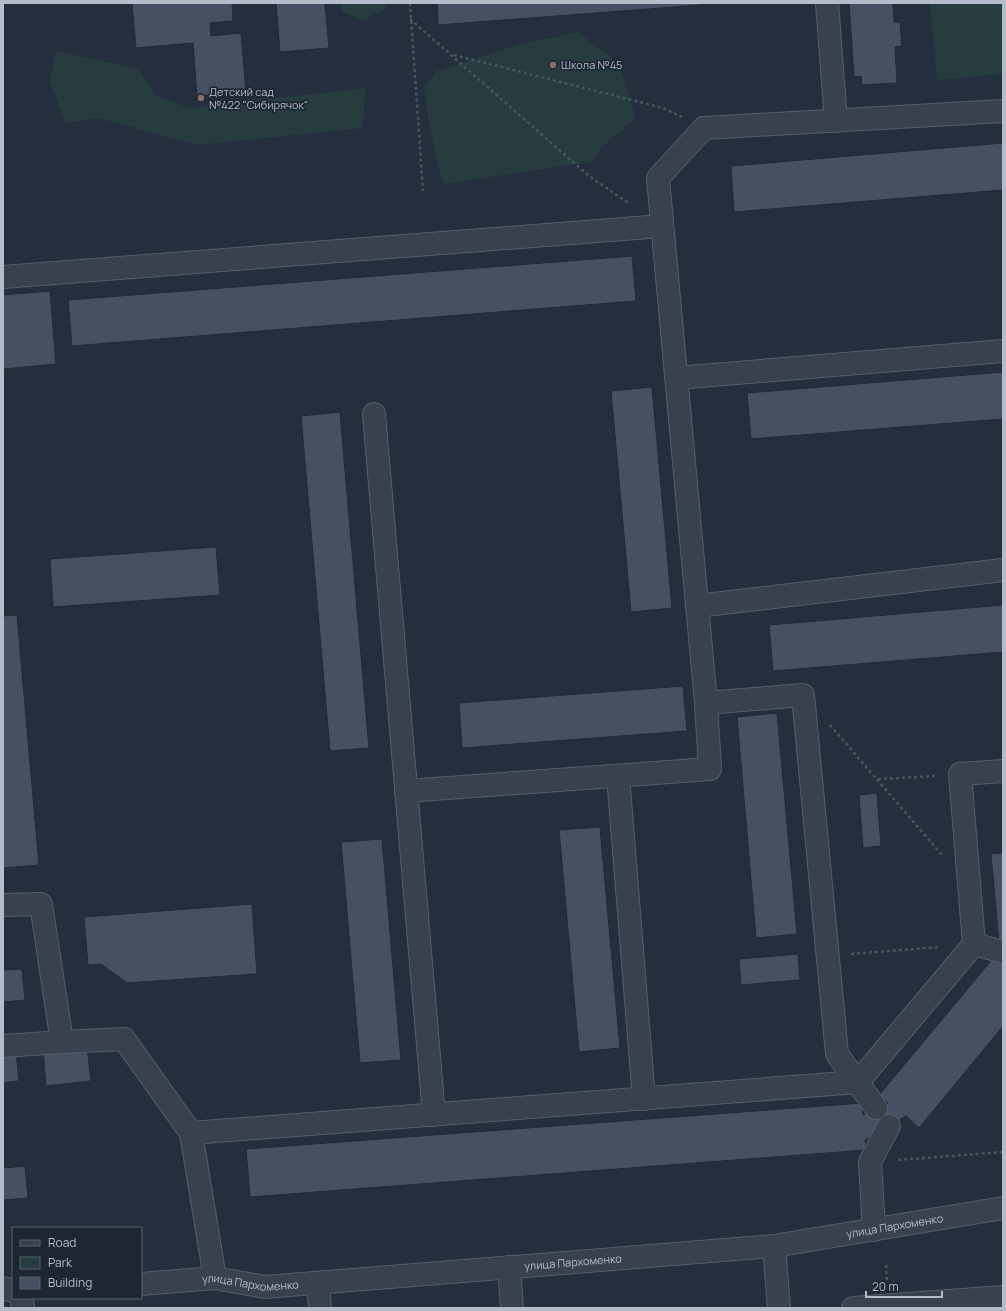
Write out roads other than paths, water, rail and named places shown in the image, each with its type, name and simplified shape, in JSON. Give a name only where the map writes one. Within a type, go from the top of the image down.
[{"type":"street","points":[[827,3],[836,121]]},
{"type":"street","points":[[406,791],[710,769],[706,703],[658,178],[704,128],[1003,111]]},
{"type":"street","points":[[3,277],[662,226]]},
{"type":"street","points":[[676,378],[1003,351]]},
{"type":"street","points":[[374,414],[434,1115]]},
{"type":"street","points":[[697,606],[1003,570]]},
{"type":"street","points":[[706,703],[803,695],[837,1054],[876,1108]]},
{"type":"street","points":[[191,1133],[858,1082],[974,944],[960,774],[1003,771]]},
{"type":"street","points":[[618,776],[644,1099]]},
{"type":"street","points":[[3,906],[41,904],[62,1042]]},
{"type":"street","points":[[974,944],[1003,952]]},
{"type":"street","points":[[3,1046],[124,1039],[191,1133],[215,1278]]},
{"type":"street","points":[[874,1230],[870,1162],[889,1126]]},
{"type":"street","name":"улица Пархоменко","points":[[142,1284],[215,1278],[265,1287],[774,1246],[1003,1208]]},
{"type":"street","points":[[774,1246],[779,1308]]},
{"type":"street","points":[[509,1267],[512,1308]]},
{"type":"street","points":[[318,1283],[320,1308]]},
{"type":"street","points":[[853,1308],[901,1306],[1003,1296]]},
{"type":"place","name":"Школа №45","points":[[553,65]]},
{"type":"place","name":"Детский сад №422 \"Сибирячок\"","points":[[201,98]]}]
